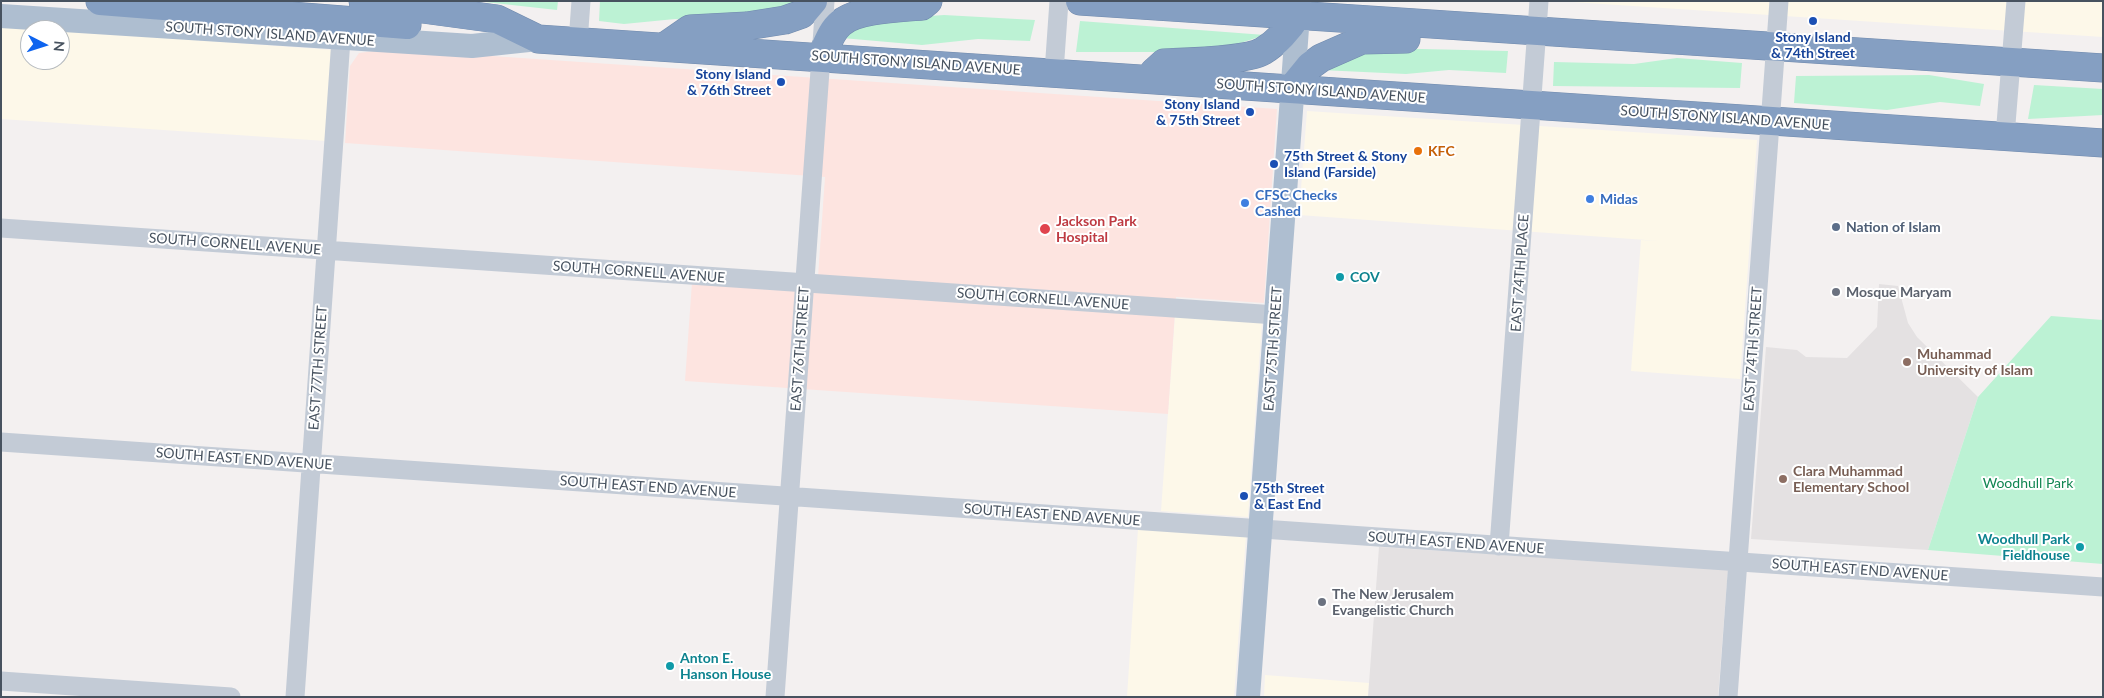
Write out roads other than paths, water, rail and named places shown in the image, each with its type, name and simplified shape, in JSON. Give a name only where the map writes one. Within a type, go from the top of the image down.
[{"type":"highway","points":[[100,1],[375,22],[538,39]]},
{"type":"highway","name":"SOUTH STONY ISLAND AVENUE","points":[[363,1],[497,20],[538,39],[2103,143]]},
{"type":"highway","points":[[664,47],[690,29],[747,26],[785,20],[802,14],[813,1]]},
{"type":"highway","points":[[821,57],[833,31],[842,21],[874,10],[922,6],[928,1]]},
{"type":"highway","points":[[1080,1],[1298,9],[1435,25],[2103,68]]},
{"type":"highway","points":[[1147,78],[1164,63],[1213,61],[1261,52],[1291,27],[1298,9]]},
{"type":"highway","points":[[1292,88],[1310,66],[1321,58],[1362,40],[1408,38],[1435,25]]},
{"type":"main road","name":"EAST 75TH STREET","points":[[1248,697],[1298,9]]},
{"type":"main road","name":"SOUTH STONY ISLAND AVENUE","points":[[1,16],[472,46],[538,39]]},
{"type":"street","points":[[578,42],[581,1]]},
{"type":"street","name":"EAST 76TH STREET","points":[[775,697],[826,1]]},
{"type":"street","points":[[1054,72],[1059,1]]},
{"type":"street","name":"EAST 74TH PLACE","points":[[1499,546],[1539,1]]},
{"type":"street","name":"EAST 74TH STREET","points":[[1728,697],[1779,1]]},
{"type":"street","points":[[2006,136],[2016,1]]},
{"type":"street","name":"EAST 77TH STREET","points":[[294,697],[341,39]]},
{"type":"street","name":"SOUTH CORNELL AVENUE","points":[[1,228],[1276,315]]},
{"type":"street","name":"SOUTH EAST END AVENUE","points":[[1,442],[2103,587]]},
{"type":"street","points":[[1,681],[231,697]]},
{"type":"place","name":"Stony Island & 74th Street","points":[[1813,21]]},
{"type":"place","name":"Stony Island & 76th Street","points":[[781,82]]},
{"type":"place","name":"Stony Island & 75th Street","points":[[1250,112]]},
{"type":"place","name":"KFC","points":[[1418,151]]},
{"type":"place","name":"75th Street & Stony Island (Farside)","points":[[1274,164]]},
{"type":"place","name":"Midas","points":[[1590,199]]},
{"type":"place","name":"CFSC Checks Cashed","points":[[1245,203]]},
{"type":"place","name":"Nation of Islam","points":[[1836,227]]},
{"type":"place","name":"Jackson Park Hospital","points":[[1045,229]]},
{"type":"place","name":"COV","points":[[1340,277]]},
{"type":"place","name":"Mosque Maryam","points":[[1836,292]]},
{"type":"place","name":"Muhammad University of Islam","points":[[1907,362]]},
{"type":"place","name":"Clara Muhammad Elementary School","points":[[1783,479]]},
{"type":"place","name":"75th Street & East End","points":[[1244,496]]},
{"type":"place","name":"Woodhull Park Fieldhouse","points":[[2080,547]]},
{"type":"place","name":"The New Jerusalem Evangelistic Church","points":[[1322,602]]},
{"type":"place","name":"Anton E. Hanson House","points":[[670,666]]},
{"type":"park label","name":"Woodhull Park","points":[[2028,483]]}]
